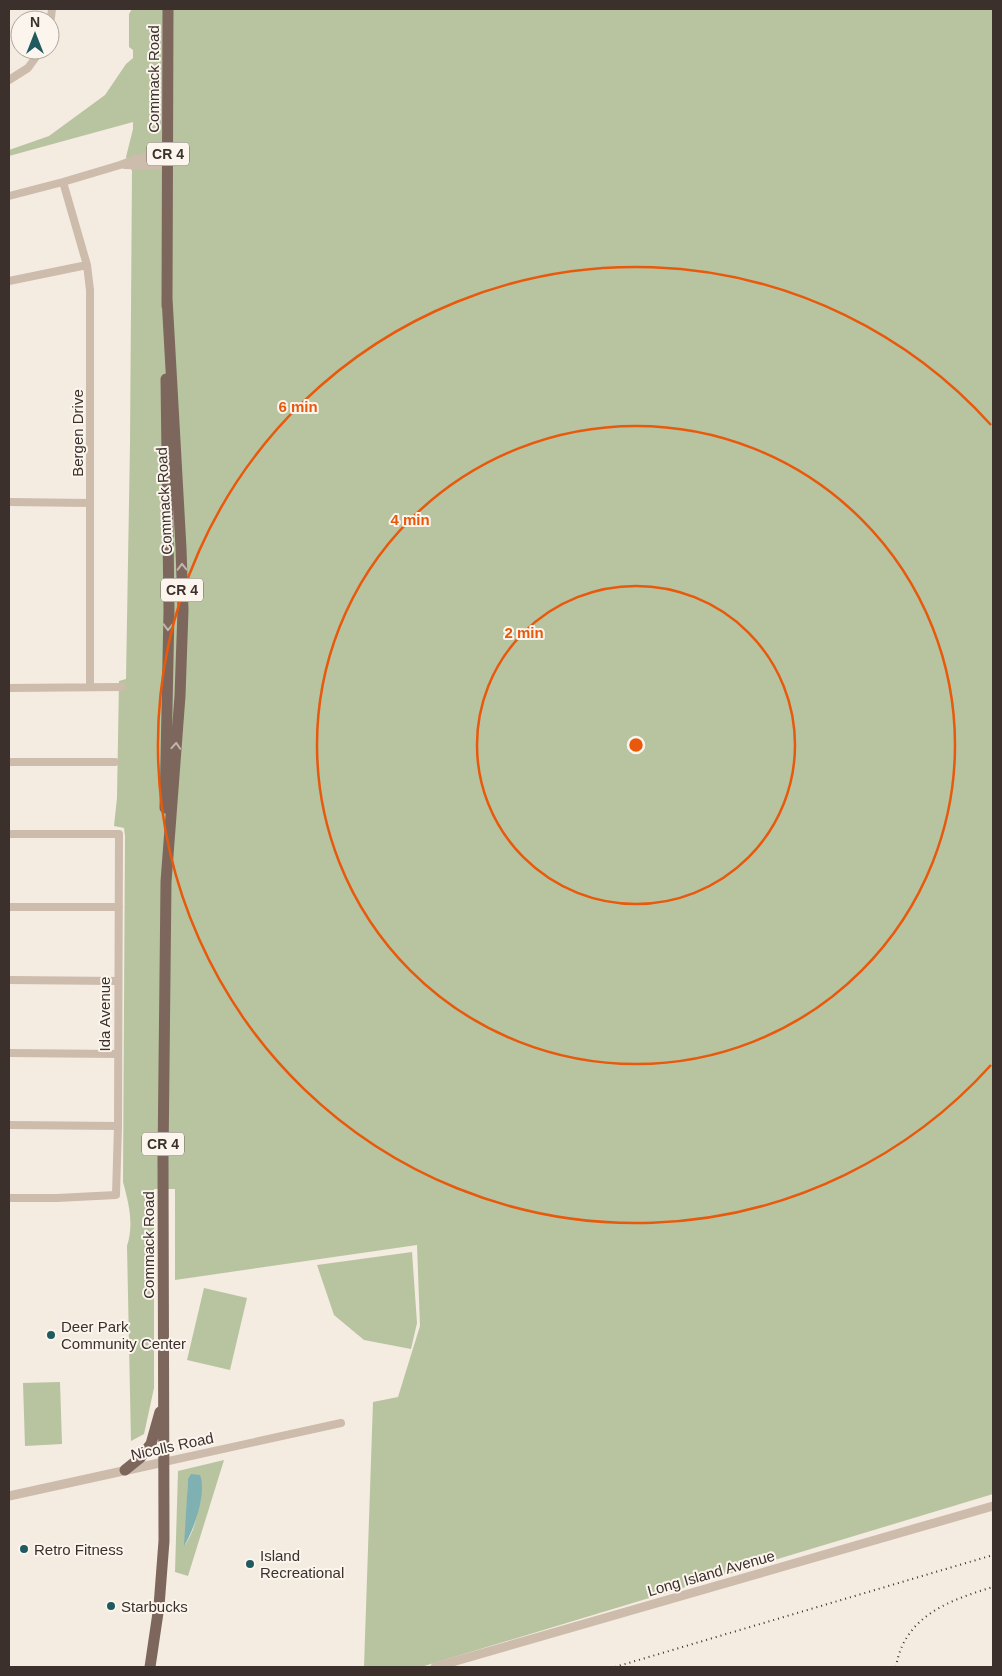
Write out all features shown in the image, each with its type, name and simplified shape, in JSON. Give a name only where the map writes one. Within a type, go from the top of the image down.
[{"type":"main road","name":"Commack Road","points":[[150,1667],[162,1581],[164,1462],[163,1160],[166,882],[164,838],[169,610],[166,408],[168,9]]},
{"type":"main road","points":[[125,1470],[140,1458],[151,1444],[163,1406]]},
{"type":"street","points":[[9,80],[28,68],[34,60]]},
{"type":"street","points":[[9,196],[120,165],[136,158],[168,153]]},
{"type":"street","points":[[120,165],[168,166]]},
{"type":"street","name":"Bergen Drive","points":[[63,182],[87,265],[90,290],[90,687]]},
{"type":"street","points":[[9,281],[87,265]]},
{"type":"street","points":[[9,502],[90,503]]},
{"type":"street","points":[[9,688],[122,687]]},
{"type":"street","points":[[9,762],[115,762]]},
{"type":"street","name":"Ida Avenue","points":[[9,834],[119,834],[116,1195],[9,1198]]},
{"type":"street","points":[[9,907],[119,907]]},
{"type":"street","points":[[9,980],[118,981]]},
{"type":"street","points":[[9,1054],[118,1054]]},
{"type":"street","points":[[9,1125],[118,1126]]},
{"type":"street","name":"Nicolls Road","points":[[9,1496],[341,1423]]},
{"type":"street","name":"Long Island Avenue","points":[[435,1667],[993,1506]]},
{"type":"green space","points":[[132,9],[993,9],[993,1494],[421,1667],[364,1667],[373,1402],[398,1397],[420,1326],[417,1245],[175,1280],[175,1189],[154,1189],[154,1388],[144,1434],[131,1441],[127,1246],[130,1222],[129,1206],[123,1182],[125,836],[124,828],[114,826],[117,798],[119,681],[126,679],[132,171],[126,157],[133,122],[9,156],[9,150],[49,136],[105,95],[126,64],[133,58],[133,50],[129,47],[129,14]]},
{"type":"green space","points":[[412,1252],[417,1323],[411,1349],[364,1340],[334,1315],[317,1265]]},
{"type":"green space","points":[[204,1288],[247,1298],[230,1370],[187,1360]]},
{"type":"green space","points":[[60,1382],[62,1444],[25,1446],[23,1383]]},
{"type":"green space","points":[[224,1460],[188,1576],[175,1572],[178,1471]],"holes":[[[188,1479],[202,1485],[195,1524],[185,1545]]]},
{"type":"water","points":[[191,1474],[200,1475],[202,1491],[192,1531],[184,1546],[188,1479]]},
{"type":"railway","points":[[615,1667],[993,1555]]},
{"type":"railway","points":[[896,1667],[901,1649],[908,1635],[931,1613],[961,1598],[993,1587]]},
{"type":"place","name":"Deer Park Community Center","points":[[51,1335]]},
{"type":"place","name":"Retro Fitness","points":[[24,1549]]},
{"type":"place","name":"Island Recreational","points":[[250,1564]]},
{"type":"place","name":"Starbucks","points":[[111,1606]]}]
